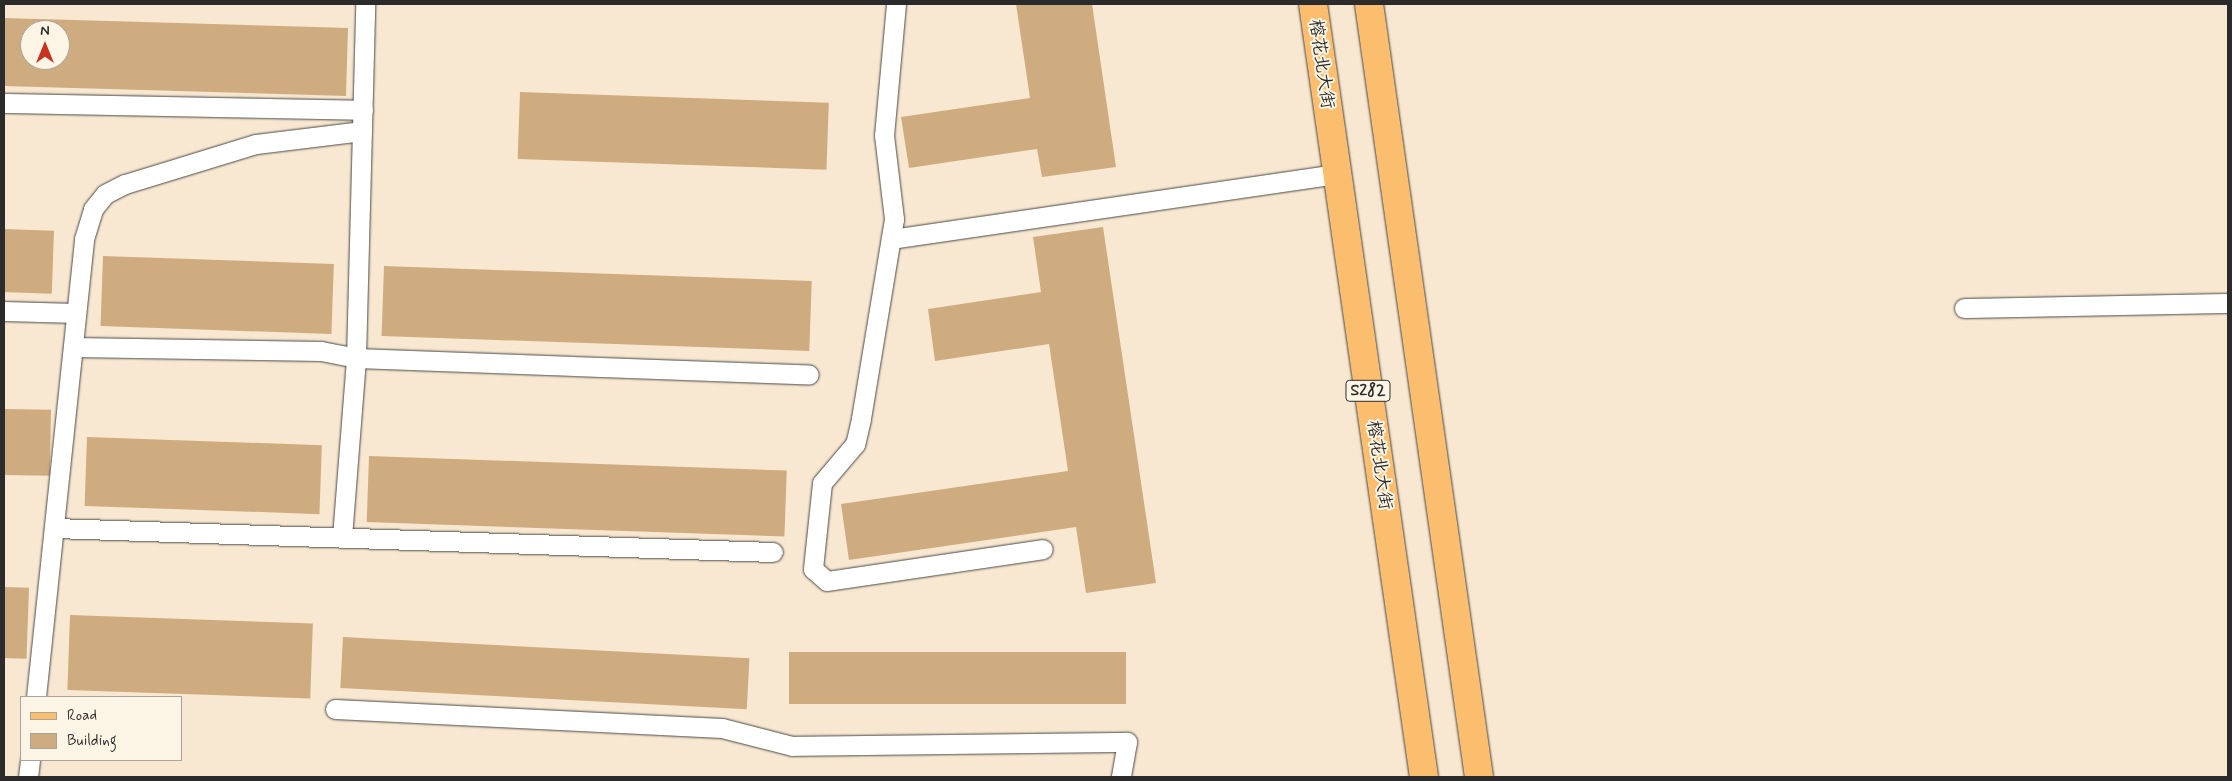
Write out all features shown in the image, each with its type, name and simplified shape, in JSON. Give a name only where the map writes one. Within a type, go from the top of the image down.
[{"type":"main road","name":"榕花北大街","points":[[1312,4],[1424,777]]},
{"type":"main road","points":[[1369,4],[1479,777]]},
{"type":"lane","points":[[342,537],[356,358],[365,4]]},
{"type":"lane","points":[[896,4],[884,99],[886,160],[894,219],[891,240],[860,428],[856,444],[822,483],[812,569],[827,581],[1043,549]]},
{"type":"lane","points":[[4,103],[363,110]]},
{"type":"lane","points":[[36,696],[84,239],[94,210],[105,194],[125,184],[256,144],[362,131]]},
{"type":"lane","points":[[891,240],[1337,174]]},
{"type":"lane","points":[[1964,308],[2228,303]]},
{"type":"lane","points":[[4,311],[76,313]]},
{"type":"lane","points":[[73,347],[321,351],[356,358],[809,375]]},
{"type":"lane","points":[[54,528],[773,552]]},
{"type":"lane","points":[[335,709],[722,728],[792,746],[1127,742],[1121,777]]},
{"type":"lane","points":[[28,777],[30,761]]},
{"type":"building","points":[[1016,4],[1092,4],[1116,167],[1042,177],[1037,149],[909,168],[901,117],[1030,98]]},
{"type":"building","points":[[4,18],[348,28],[346,96],[4,86]]},
{"type":"building","points":[[520,92],[829,103],[826,170],[518,159]]},
{"type":"building","points":[[1103,227],[1156,583],[1086,593],[1076,527],[849,560],[841,504],[1068,471],[1049,344],[935,361],[928,309],[1041,292],[1033,237]]},
{"type":"building","points":[[4,229],[54,231],[52,294],[4,292]]},
{"type":"building","points":[[103,256],[334,264],[331,334],[101,326]]},
{"type":"building","points":[[384,266],[812,281],[809,351],[382,336]]},
{"type":"building","points":[[4,409],[51,410],[50,476],[4,475]]},
{"type":"building","points":[[87,437],[322,445],[319,514],[85,506]]},
{"type":"building","points":[[369,456],[787,471],[784,537],[367,522]]},
{"type":"building","points":[[4,587],[29,588],[27,659],[4,658]]},
{"type":"building","points":[[70,615],[313,623],[310,698],[67,690]]},
{"type":"building","points":[[343,637],[749,658],[747,709],[340,688]]},
{"type":"building","points":[[789,652],[1126,652],[1126,704],[789,704]]}]
